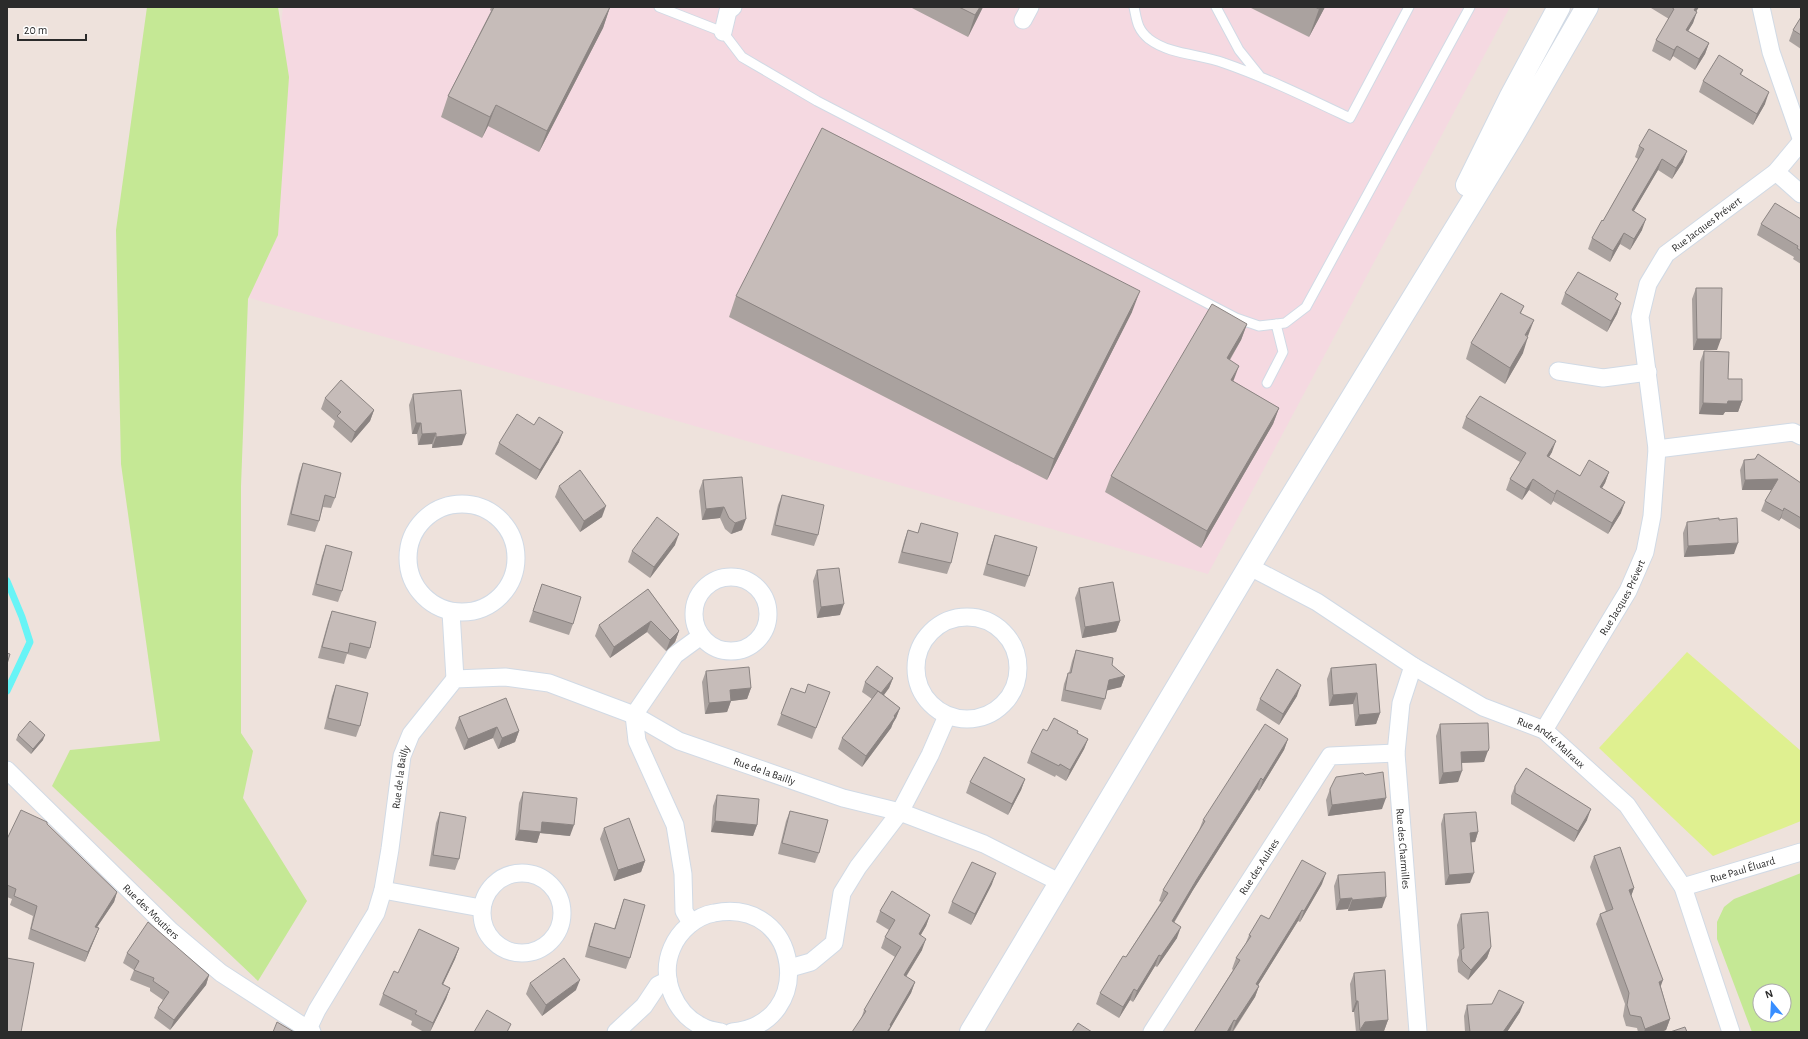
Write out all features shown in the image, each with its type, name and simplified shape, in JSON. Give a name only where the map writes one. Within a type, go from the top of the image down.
[{"type":"street","points":[[723,32],[728,11],[733,7]]},
{"type":"street","points":[[1434,262],[1467,185],[1510,98],[1559,7]]},
{"type":"street","points":[[971,1032],[1434,262],[1513,135],[1587,7]]},
{"type":"street","points":[[1762,7],[1771,52],[1801,138]]},
{"type":"street","name":"Rue Jacques Prévert","points":[[1544,730],[1628,591],[1645,552],[1652,516],[1657,449],[1640,317],[1648,284],[1666,254],[1776,172],[1801,142]]},
{"type":"street","points":[[1776,172],[1801,194]]},
{"type":"street","points":[[1558,372],[1603,378],[1648,372]]},
{"type":"street","points":[[1657,449],[1793,432],[1801,436]]},
{"type":"street","points":[[454,504],[473,504],[489,510],[502,521],[512,535],[517,552],[516,569],[510,585],[499,598],[484,608],[468,612],[451,612],[433,605],[419,592],[410,575],[407,556],[411,538],[421,521],[436,509],[454,504]]},
{"type":"street","name":"Rue André Malraux","points":[[1250,567],[1317,602],[1413,666],[1483,707],[1544,730],[1627,805],[1683,888],[1731,1032]]},
{"type":"street","points":[[723,577],[736,577],[748,580],[758,588],[765,598],[768,616],[763,633],[755,642],[744,648],[732,651],[721,650],[710,645],[701,636],[695,625],[693,613],[696,600],[702,590],[712,582],[723,577]]},
{"type":"street","points":[[451,612],[454,679]]},
{"type":"street","points":[[963,617],[980,618],[996,625],[1008,636],[1016,651],[1019,668],[1016,684],[1008,699],[996,711],[986,716],[964,720],[947,716],[933,707],[922,693],[916,677],[916,660],[922,644],[932,630],[946,621],[963,617]]},
{"type":"street","points":[[691,923],[684,911],[683,874],[675,825],[638,741],[634,715],[675,656],[701,636]]},
{"type":"street","name":"Rue des Charmilles","points":[[1413,666],[1401,703],[1396,753],[1418,1032]]},
{"type":"street","name":"Rue de la Bailly","points":[[310,1031],[317,1010],[376,913],[383,890],[390,849],[402,756],[411,734],[454,679],[505,678],[549,683],[634,715],[679,741],[843,798],[900,812],[984,844],[1061,883]]},
{"type":"street","points":[[790,968],[811,962],[834,943],[842,893],[858,867],[900,812],[930,755],[947,716]]},
{"type":"street","name":"Rue des Aulnes","points":[[1152,1032],[1330,756],[1396,753]]},
{"type":"street","name":"Rue des Moutiers","points":[[7,770],[171,931],[222,972],[310,1031]]},
{"type":"street","name":"Rue Paul Éluard","points":[[1683,888],[1801,852]]},
{"type":"street","points":[[517,872],[524,872],[543,878],[554,887],[560,898],[563,912],[560,925],[554,937],[545,946],[533,952],[520,953],[506,950],[495,944],[487,933],[482,921],[481,908],[485,895],[493,884],[504,876],[517,872]]},
{"type":"street","points":[[383,890],[481,908]]},
{"type":"street","points":[[721,1032],[704,1028],[686,1016],[674,1000],[668,980],[667,964],[672,948],[680,935],[691,923],[708,914],[726,910],[745,913],[762,920],[776,933],[786,950],[790,968],[787,988],[778,1007],[763,1022],[745,1031],[732,1032]]},
{"type":"street","points":[[616,1032],[644,1006],[658,985],[668,980]]},
{"type":"lane","points":[[658,7],[723,32],[742,57],[817,101],[1236,318],[1259,326],[1285,323],[1306,307],[1470,7]]},
{"type":"lane","points":[[1134,7],[1139,30],[1150,40],[1175,51],[1211,58],[1259,75],[1350,118],[1410,7]]},
{"type":"lane","points":[[1216,7],[1239,50],[1259,75]]},
{"type":"lane","points":[[1267,383],[1283,352],[1276,324]]},
{"type":"shaded area","points":[[283,7],[1510,7],[1208,574],[250,298]]},
{"type":"green space","points":[[147,7],[278,7],[289,77],[278,235],[248,299],[241,486],[241,733],[253,751],[243,798],[307,901],[258,981],[52,786],[70,750],[160,741],[121,464],[116,230]]},
{"type":"green space","points":[[1687,652],[1801,751],[1801,821],[1713,856],[1599,748]]},
{"type":"green space","points":[[1801,873],[1801,1032],[1752,1032],[1717,939],[1717,922],[1724,907],[1734,899]]},
{"type":"building","points":[[494,7],[610,7],[547,131],[496,105],[490,117],[448,96]]},
{"type":"building","points":[[959,7],[980,7],[975,15]]},
{"type":"building","points":[[1671,7],[1696,7],[1694,10],[1697,12],[1686,30],[1709,43],[1699,59],[1677,46],[1674,50],[1656,40],[1674,9]]},
{"type":"building","points":[[1801,17],[1801,35],[1793,30]]},
{"type":"building","points":[[1719,55],[1743,70],[1740,74],[1769,92],[1757,114],[1703,81]]},
{"type":"building","points":[[822,128],[1140,291],[1054,459],[736,296]]},
{"type":"building","points":[[1649,129],[1687,151],[1676,168],[1662,159],[1632,210],[1646,219],[1634,239],[1624,233],[1613,251],[1592,238],[1644,149],[1639,146]]},
{"type":"building","points":[[1775,203],[1801,219],[1801,251],[1797,248],[1798,246],[1761,224]]},
{"type":"building","points":[[1578,272],[1618,294],[1615,299],[1621,303],[1611,321],[1565,293]]},
{"type":"building","points":[[1696,288],[1722,288],[1721,339],[1697,339]]},
{"type":"building","points":[[1501,293],[1524,306],[1520,313],[1534,320],[1525,335],[1528,337],[1510,368],[1471,343]]},
{"type":"building","points":[[1212,304],[1247,324],[1227,358],[1239,366],[1231,380],[1279,408],[1207,531],[1111,476]]},
{"type":"building","points":[[1704,351],[1729,352],[1728,379],[1742,379],[1742,401],[1728,401],[1727,404],[1703,403]]},
{"type":"building","points":[[341,380],[374,410],[355,432],[337,416],[341,412],[325,398]]},
{"type":"building","points":[[461,390],[466,434],[436,437],[436,433],[422,434],[421,423],[416,423],[413,394]]},
{"type":"building","points":[[1480,396],[1556,441],[1547,456],[1580,476],[1589,460],[1609,472],[1600,487],[1625,502],[1612,523],[1557,490],[1555,494],[1533,479],[1526,489],[1510,479],[1526,453],[1466,417]]},
{"type":"building","points":[[517,414],[534,425],[539,417],[563,432],[540,470],[499,443]]},
{"type":"building","points":[[1758,454],[1801,483],[1801,518],[1784,508],[1783,511],[1765,501],[1778,479],[1745,480],[1744,460],[1755,459]]},
{"type":"building","points":[[303,463],[341,473],[335,498],[325,495],[319,521],[291,514]]},
{"type":"building","points":[[580,470],[606,506],[584,521],[559,486]]},
{"type":"building","points":[[742,477],[746,519],[735,523],[729,518],[724,507],[706,509],[703,480]]},
{"type":"building","points":[[782,495],[824,505],[818,535],[775,525]]},
{"type":"building","points":[[657,517],[679,534],[654,567],[632,551]]},
{"type":"building","points":[[1719,518],[1719,520],[1737,518],[1738,543],[1688,546],[1687,522]]},
{"type":"building","points":[[921,523],[958,533],[951,563],[902,552],[908,530],[918,533]]},
{"type":"building","points":[[995,535],[1037,547],[1029,576],[987,564]]},
{"type":"building","points":[[326,545],[352,552],[342,591],[316,584]]},
{"type":"building","points":[[839,568],[844,604],[821,607],[817,570]]},
{"type":"building","points":[[1113,582],[1120,621],[1085,627],[1079,588]]},
{"type":"building","points":[[542,584],[581,597],[573,624],[533,611]]},
{"type":"building","points":[[648,589],[679,631],[670,640],[651,621],[614,647],[599,625]]},
{"type":"building","points":[[332,611],[376,622],[370,648],[350,643],[348,653],[322,647]]},
{"type":"building","points":[[1076,650],[1113,658],[1112,665],[1125,676],[1109,680],[1105,699],[1065,690],[1068,673],[1071,673]]},
{"type":"building","points":[[7,653],[10,654],[7,664]]},
{"type":"building","points":[[1376,664],[1380,713],[1359,715],[1357,693],[1333,695],[1331,668]]},
{"type":"building","points":[[877,666],[893,678],[881,693],[865,682]]},
{"type":"building","points":[[749,667],[751,688],[730,690],[731,701],[709,703],[706,671]]},
{"type":"building","points":[[1277,669],[1301,685],[1283,714],[1260,699]]},
{"type":"building","points":[[808,684],[830,692],[816,728],[781,714],[791,688],[805,693]]},
{"type":"building","points":[[336,685],[368,693],[360,726],[328,718]]},
{"type":"building","points":[[878,691],[900,708],[866,756],[842,738]]},
{"type":"building","points":[[506,698],[519,731],[502,738],[497,727],[468,739],[459,717]]},
{"type":"building","points":[[1054,718],[1078,731],[1077,733],[1088,739],[1070,770],[1060,764],[1059,766],[1031,752],[1043,729],[1047,731]]},
{"type":"building","points":[[30,721],[45,735],[33,749],[18,735]]},
{"type":"building","points":[[1488,723],[1488,751],[1461,752],[1462,771],[1443,773],[1440,724]]},
{"type":"building","points":[[1265,724],[1288,739],[1263,780],[1261,778],[1172,921],[1181,927],[1161,956],[1159,955],[1137,991],[1134,989],[1123,1007],[1100,993],[1123,956],[1126,957],[1168,893],[1163,890],[1205,821],[1203,820]]},
{"type":"building","points":[[984,757],[1025,779],[1012,804],[970,782]]},
{"type":"building","points":[[1526,768],[1591,809],[1578,831],[1515,793],[1515,786]]},
{"type":"building","points":[[1383,772],[1386,798],[1332,805],[1330,789],[1336,777]]},
{"type":"building","points":[[523,792],[577,798],[574,825],[542,822],[541,832],[519,830]]},
{"type":"building","points":[[717,795],[759,799],[757,825],[715,821]]},
{"type":"building","points":[[21,810],[47,822],[47,824],[117,892],[95,927],[99,928],[88,952],[31,929],[37,906],[14,896],[16,889],[7,885],[7,839]]},
{"type":"building","points":[[790,811],[828,820],[819,853],[782,843]]},
{"type":"building","points":[[440,812],[466,817],[459,859],[433,855]]},
{"type":"building","points":[[1476,812],[1478,832],[1470,833],[1474,873],[1449,875],[1444,814]]},
{"type":"building","points":[[629,818],[645,861],[618,870],[604,828]]},
{"type":"building","points":[[1620,847],[1634,888],[1629,890],[1663,980],[1659,982],[1670,1019],[1645,1029],[1641,1017],[1630,1015],[1627,1005],[1629,993],[1600,914],[1613,909],[1594,856]]},
{"type":"building","points":[[1302,860],[1326,873],[1304,911],[1302,910],[1256,984],[1259,986],[1227,1032],[1194,1032],[1240,960],[1236,958],[1251,936],[1249,935],[1261,915],[1269,919]]},
{"type":"building","points":[[972,862],[996,873],[975,914],[952,902]]},
{"type":"building","points":[[1385,872],[1386,897],[1352,900],[1352,898],[1340,899],[1338,875]]},
{"type":"building","points":[[892,891],[930,915],[919,934],[926,939],[904,975],[915,982],[887,1032],[852,1032],[866,1011],[864,1010],[901,947],[885,937],[895,920],[880,911]]},
{"type":"building","points":[[624,899],[645,905],[630,958],[589,946],[595,923],[615,929]]},
{"type":"building","points":[[1488,912],[1491,947],[1471,970],[1462,961],[1461,950],[1464,948],[1461,914]]},
{"type":"building","points":[[148,922],[209,975],[174,1020],[158,1008],[169,992],[153,981],[154,978],[134,970],[139,961],[127,953]]},
{"type":"building","points":[[419,929],[459,948],[442,984],[450,988],[433,1023],[415,1014],[417,1011],[383,994],[394,971],[398,973]]},
{"type":"building","points":[[7,958],[34,963],[21,1032],[7,1032]]},
{"type":"building","points":[[564,958],[580,980],[546,1005],[530,983]]},
{"type":"building","points":[[1385,970],[1388,1020],[1365,1022],[1360,1030],[1354,973]]},
{"type":"building","points":[[1499,990],[1524,1002],[1503,1032],[1470,1032],[1467,1005],[1492,1004]]},
{"type":"building","points":[[487,1010],[511,1024],[507,1032],[474,1032]]},
{"type":"building","points":[[277,1022],[294,1032],[273,1032]]},
{"type":"building","points":[[1078,1023],[1092,1032],[1072,1032]]},
{"type":"building","points":[[1685,1027],[1687,1032],[1670,1032]]},
{"type":"waterway","points":[[7,581],[22,617],[30,642],[7,691]]}]
